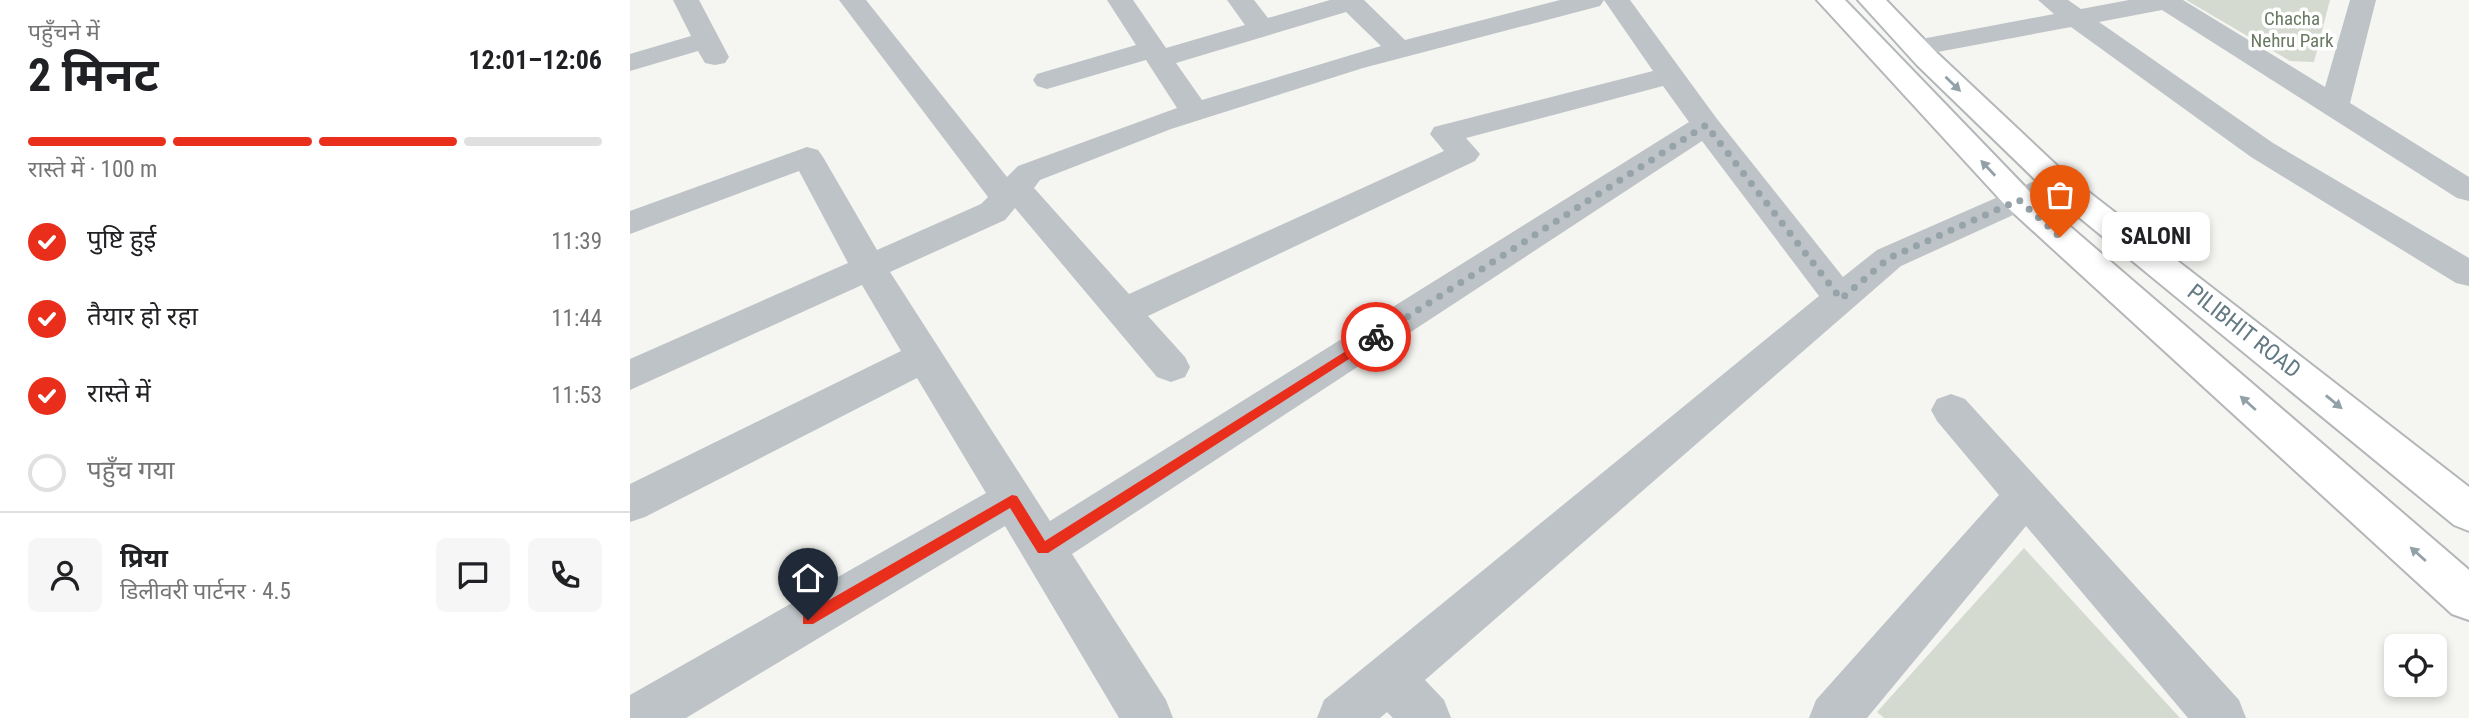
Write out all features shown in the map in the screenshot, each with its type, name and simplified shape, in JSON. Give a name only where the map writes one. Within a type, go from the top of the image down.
[{"type":"highway","points":[[1830,0],[2019,200],[2469,599]]},
{"type":"highway","name":"PILIBHIT ROAD","points":[[1871,0],[1916,48],[2057,183],[2469,512]]},
{"type":"street","points":[[630,63],[711,48],[686,0]]},
{"type":"street","points":[[852,0],[1011,193],[1171,367]]},
{"type":"street","points":[[1120,0],[1195,112]]},
{"type":"street","points":[[1240,0],[1262,29]]},
{"type":"street","points":[[630,375],[993,212],[1029,173],[1195,112],[1400,50],[1591,0]]},
{"type":"street","points":[[1617,0],[1706,125],[1841,299]]},
{"type":"street","points":[[2051,0],[2262,150],[2469,274]]},
{"type":"street","points":[[1916,48],[2165,0],[2469,191]]},
{"type":"street","points":[[2334,107],[2363,0]]},
{"type":"street","points":[[1047,80],[1262,29],[1350,1],[1400,50]]},
{"type":"street","points":[[1123,312],[1464,154],[1445,134],[1670,75]]},
{"type":"street","points":[[1043,549],[1706,125]]},
{"type":"street","points":[[630,223],[807,157],[869,268],[1148,718]]},
{"type":"street","points":[[1342,718],[1889,258],[2057,183]]},
{"type":"street","points":[[630,504],[924,357]]},
{"type":"street","points":[[1951,410],[2221,718]]},
{"type":"street","points":[[1836,717],[2026,495]]},
{"type":"street","points":[[638,718],[1012,500]]},
{"type":"street","points":[[1390,678],[1426,718]]},
{"type":"green space","name":"Chacha Nehru Park","points":[[2186,0],[2330,0],[2314,62],[2290,61]]},
{"type":"green space","points":[[2024,548],[2180,718],[1884,718],[1877,712]]},
{"type":"way so far","points":[[1376,337],[1706,125],[1841,299],[1889,258],[2019,200],[2060,237]]},
{"type":"place","name":"SALONI","points":[[2060,237]]},
{"type":"route","points":[[808,620],[1012,500],[1043,549],[1376,337]]}]
